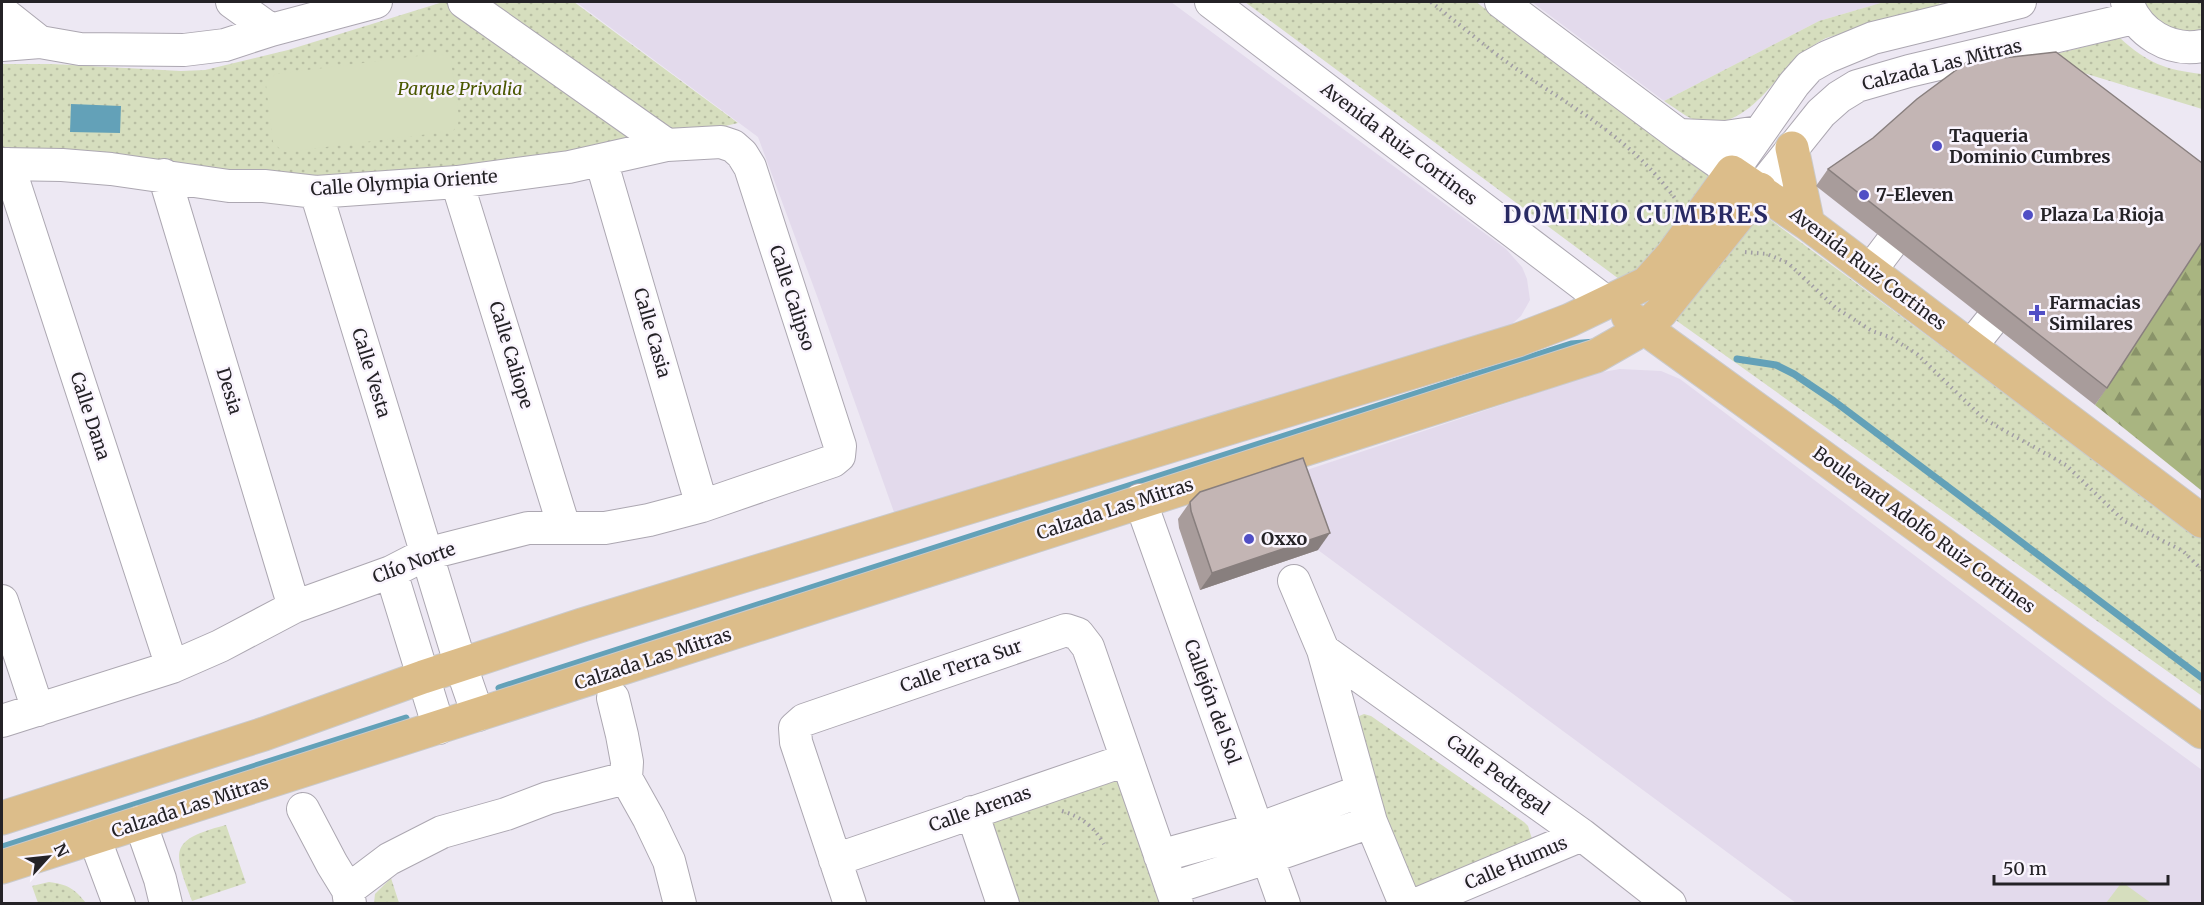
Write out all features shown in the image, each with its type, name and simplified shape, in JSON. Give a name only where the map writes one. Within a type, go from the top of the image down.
[{"type":"main road","points":[[1800,139],[1808,224]]},
{"type":"main road","points":[[2,818],[264,734],[423,677],[582,625],[1518,339],[1570,320],[1647,283],[1672,255],[1732,172]]},
{"type":"main road","name":"Avenida Ruiz Cortines","points":[[1732,172],[1808,224],[2202,521]]},
{"type":"main road","name":"Calzada Las Mitras","points":[[2,867],[1596,356],[1645,328],[1661,312],[1760,189]]},
{"type":"main road","name":"Avenida Ruiz Cortines","points":[[1606,302],[1645,328]]},
{"type":"main road","name":"Boulevard Adolfo Ruiz Cortines","points":[[1645,328],[2202,732]]},
{"type":"street","points":[[232,2],[271,30]]},
{"type":"street","points":[[2,45],[40,42],[80,49],[184,50],[225,45],[271,30],[376,2]]},
{"type":"street","points":[[464,2],[667,145]]},
{"type":"street","name":"Avenida Ruiz Cortines","points":[[1211,2],[1606,302]]},
{"type":"street","name":"Avenida Ruiz Cortines","points":[[1501,2],[1732,172]]},
{"type":"street","points":[[1732,172],[1778,104],[1809,67],[1827,57],[1874,38],[2016,3],[2023,44]]},
{"type":"street","points":[[2130,10],[2144,29],[2156,39],[2185,47],[2202,48]]},
{"type":"street","name":"Calzada Las Mitras","points":[[1760,189],[1800,139],[1839,97],[1857,86],[2023,44],[2130,10]]},
{"type":"street","points":[[2,12],[40,42]]},
{"type":"street","points":[[1900,31],[1909,71]]},
{"type":"street","points":[[1778,104],[1800,139]]},
{"type":"street","points":[[1679,135],[1725,137],[1759,132]]},
{"type":"street","name":"Calle Olympia Oriente","points":[[5,164],[62,165],[164,176],[190,182],[229,186],[264,186],[316,192],[457,182],[570,167],[667,145],[721,142],[733,146]]},
{"type":"street","name":"Calle Calipso","points":[[733,146],[742,154],[750,167],[840,446],[839,456]]},
{"type":"street","name":"Calle Casia","points":[[601,160],[702,506]]},
{"type":"street","name":"Calle Dana","points":[[5,164],[172,667]]},
{"type":"street","name":"Desia","points":[[164,176],[294,607]]},
{"type":"street","name":"Calle Caliope","points":[[457,182],[564,527]]},
{"type":"street","points":[[1870,271],[1936,184]]},
{"type":"street","name":"Calle Vesta","points":[[316,192],[426,554],[478,715]]},
{"type":"street","points":[[1971,346],[2037,265]]},
{"type":"street","name":"Clío Norte","points":[[2,721],[172,667],[220,646],[294,607],[391,572],[426,554],[528,528],[605,528],[649,520],[702,506],[832,461],[839,456]]},
{"type":"street","name":"Callejón del Sol","points":[[1140,501],[1284,903]]},
{"type":"street","points":[[391,572],[439,728]]},
{"type":"street","points":[[1294,581],[1323,650],[1371,822],[1405,903]]},
{"type":"street","points":[[2,601],[38,710]]},
{"type":"street","name":"Calle Terra Sur","points":[[850,903],[796,742],[795,728],[804,720],[1066,630],[1073,631],[1083,639],[1088,647],[1174,896],[1267,858],[1371,822]]},
{"type":"street","name":"Calle Pedregal","points":[[1323,650],[1582,835],[1670,903]]},
{"type":"street","points":[[613,698],[627,762],[626,778],[650,819],[669,861],[680,903]]},
{"type":"street","name":"Calle Arenas","points":[[835,860],[1126,760]]},
{"type":"street","points":[[303,809],[349,897],[389,859],[442,832],[506,814],[548,798],[626,778]]},
{"type":"street","points":[[1160,856],[1258,829],[1361,791]]},
{"type":"street","points":[[972,812],[1003,903]]},
{"type":"street","points":[[140,822],[166,903]]},
{"type":"street","name":"Calle Humus","points":[[1418,903],[1582,835]]},
{"type":"street","points":[[94,837],[118,903]]},
{"type":"path","points":[[1431,2],[1517,70],[1618,138],[1647,164],[1683,209]]},
{"type":"path","points":[[1738,251],[1767,254],[1788,263],[1836,308],[1872,331],[1890,337],[1917,354],[1984,419],[2066,465],[2124,521],[2183,551],[2202,570]]},
{"type":"path","points":[[1058,809],[1083,820],[1096,830],[1104,844]]},
{"type":"shaded area","points":[[576,2],[1171,2],[1506,249],[1522,267],[1527,279],[1530,300],[1521,316],[1504,331],[895,515],[758,137]]},
{"type":"shaded area","points":[[1532,2],[1884,2],[1819,21],[1664,101]]},
{"type":"shaded area","points":[[1620,369],[1661,371],[1680,379],[2202,770],[2202,903],[1796,903],[1318,550],[1292,475],[1597,373]]},
{"type":"green space","name":"Parque Privalia","points":[[443,2],[574,2],[738,123],[576,161],[323,185],[2,161],[2,64],[205,70],[288,50]]},
{"type":"green space","points":[[1245,2],[1476,2],[2202,539],[2202,696],[1642,296]]},
{"type":"green space","points":[[1884,2],[1938,2],[1940,4],[1952,2],[1826,38],[1799,56],[1753,105],[1726,120],[1711,123],[1695,120],[1664,101],[1819,21]]},
{"type":"green space","points":[[2142,2],[2202,2],[2202,30],[2184,32],[2168,27],[2160,23]]},
{"type":"green space","points":[[2120,38],[2139,54],[2158,64],[2202,74],[2202,109],[2064,67],[1979,73]]},
{"type":"green space","points":[[434,54],[443,55],[451,61],[459,117],[458,124],[453,131],[286,152],[273,142],[266,85],[267,81],[276,74]]},
{"type":"green space","points":[[2202,241],[2202,491],[2095,405]]},
{"type":"green space","points":[[1364,714],[1371,716],[1524,822],[1528,826],[1532,839],[1420,891],[1405,887],[1357,717]]},
{"type":"green space","points":[[1126,760],[1177,903],[1003,903],[972,812]]},
{"type":"green space","points":[[226,825],[246,883],[192,901],[181,870],[180,850],[185,842],[194,836]]},
{"type":"green space","points":[[391,878],[399,903],[374,903],[375,894]]},
{"type":"green space","points":[[49,882],[70,888],[86,903],[38,903],[32,886]]},
{"type":"green space","points":[[2122,882],[2151,903],[2106,903]]},
{"type":"water","points":[[71,104],[121,106],[120,133],[70,132]]},
{"type":"building","name":"Plaza La Rioja","points":[[2056,52],[2202,163],[2202,242],[2107,388],[1828,169],[1873,138],[1917,99],[1967,62]]},
{"type":"building","name":"Oxxo","points":[[1303,458],[1330,533],[1212,573],[1190,502],[1200,492]]},
{"type":"waterway","points":[[499,688],[1571,344],[1595,342]]},
{"type":"waterway","points":[[1737,359],[1776,365],[1794,374],[1834,401],[2202,678]]},
{"type":"waterway","points":[[2,847],[406,718]]},
{"type":"place","name":"Taqueria Dominio Cumbres","points":[[1937,146]]},
{"type":"place","name":"7-Eleven","points":[[1864,195]]},
{"type":"place","name":"Plaza La Rioja","points":[[2028,215]]},
{"type":"place","name":"Farmacias Similares","points":[[2037,313]]},
{"type":"place","name":"Oxxo","points":[[1249,539]]},
{"type":"district","name":"DOMINIO CUMBRES","points":[[1636,215]]}]
